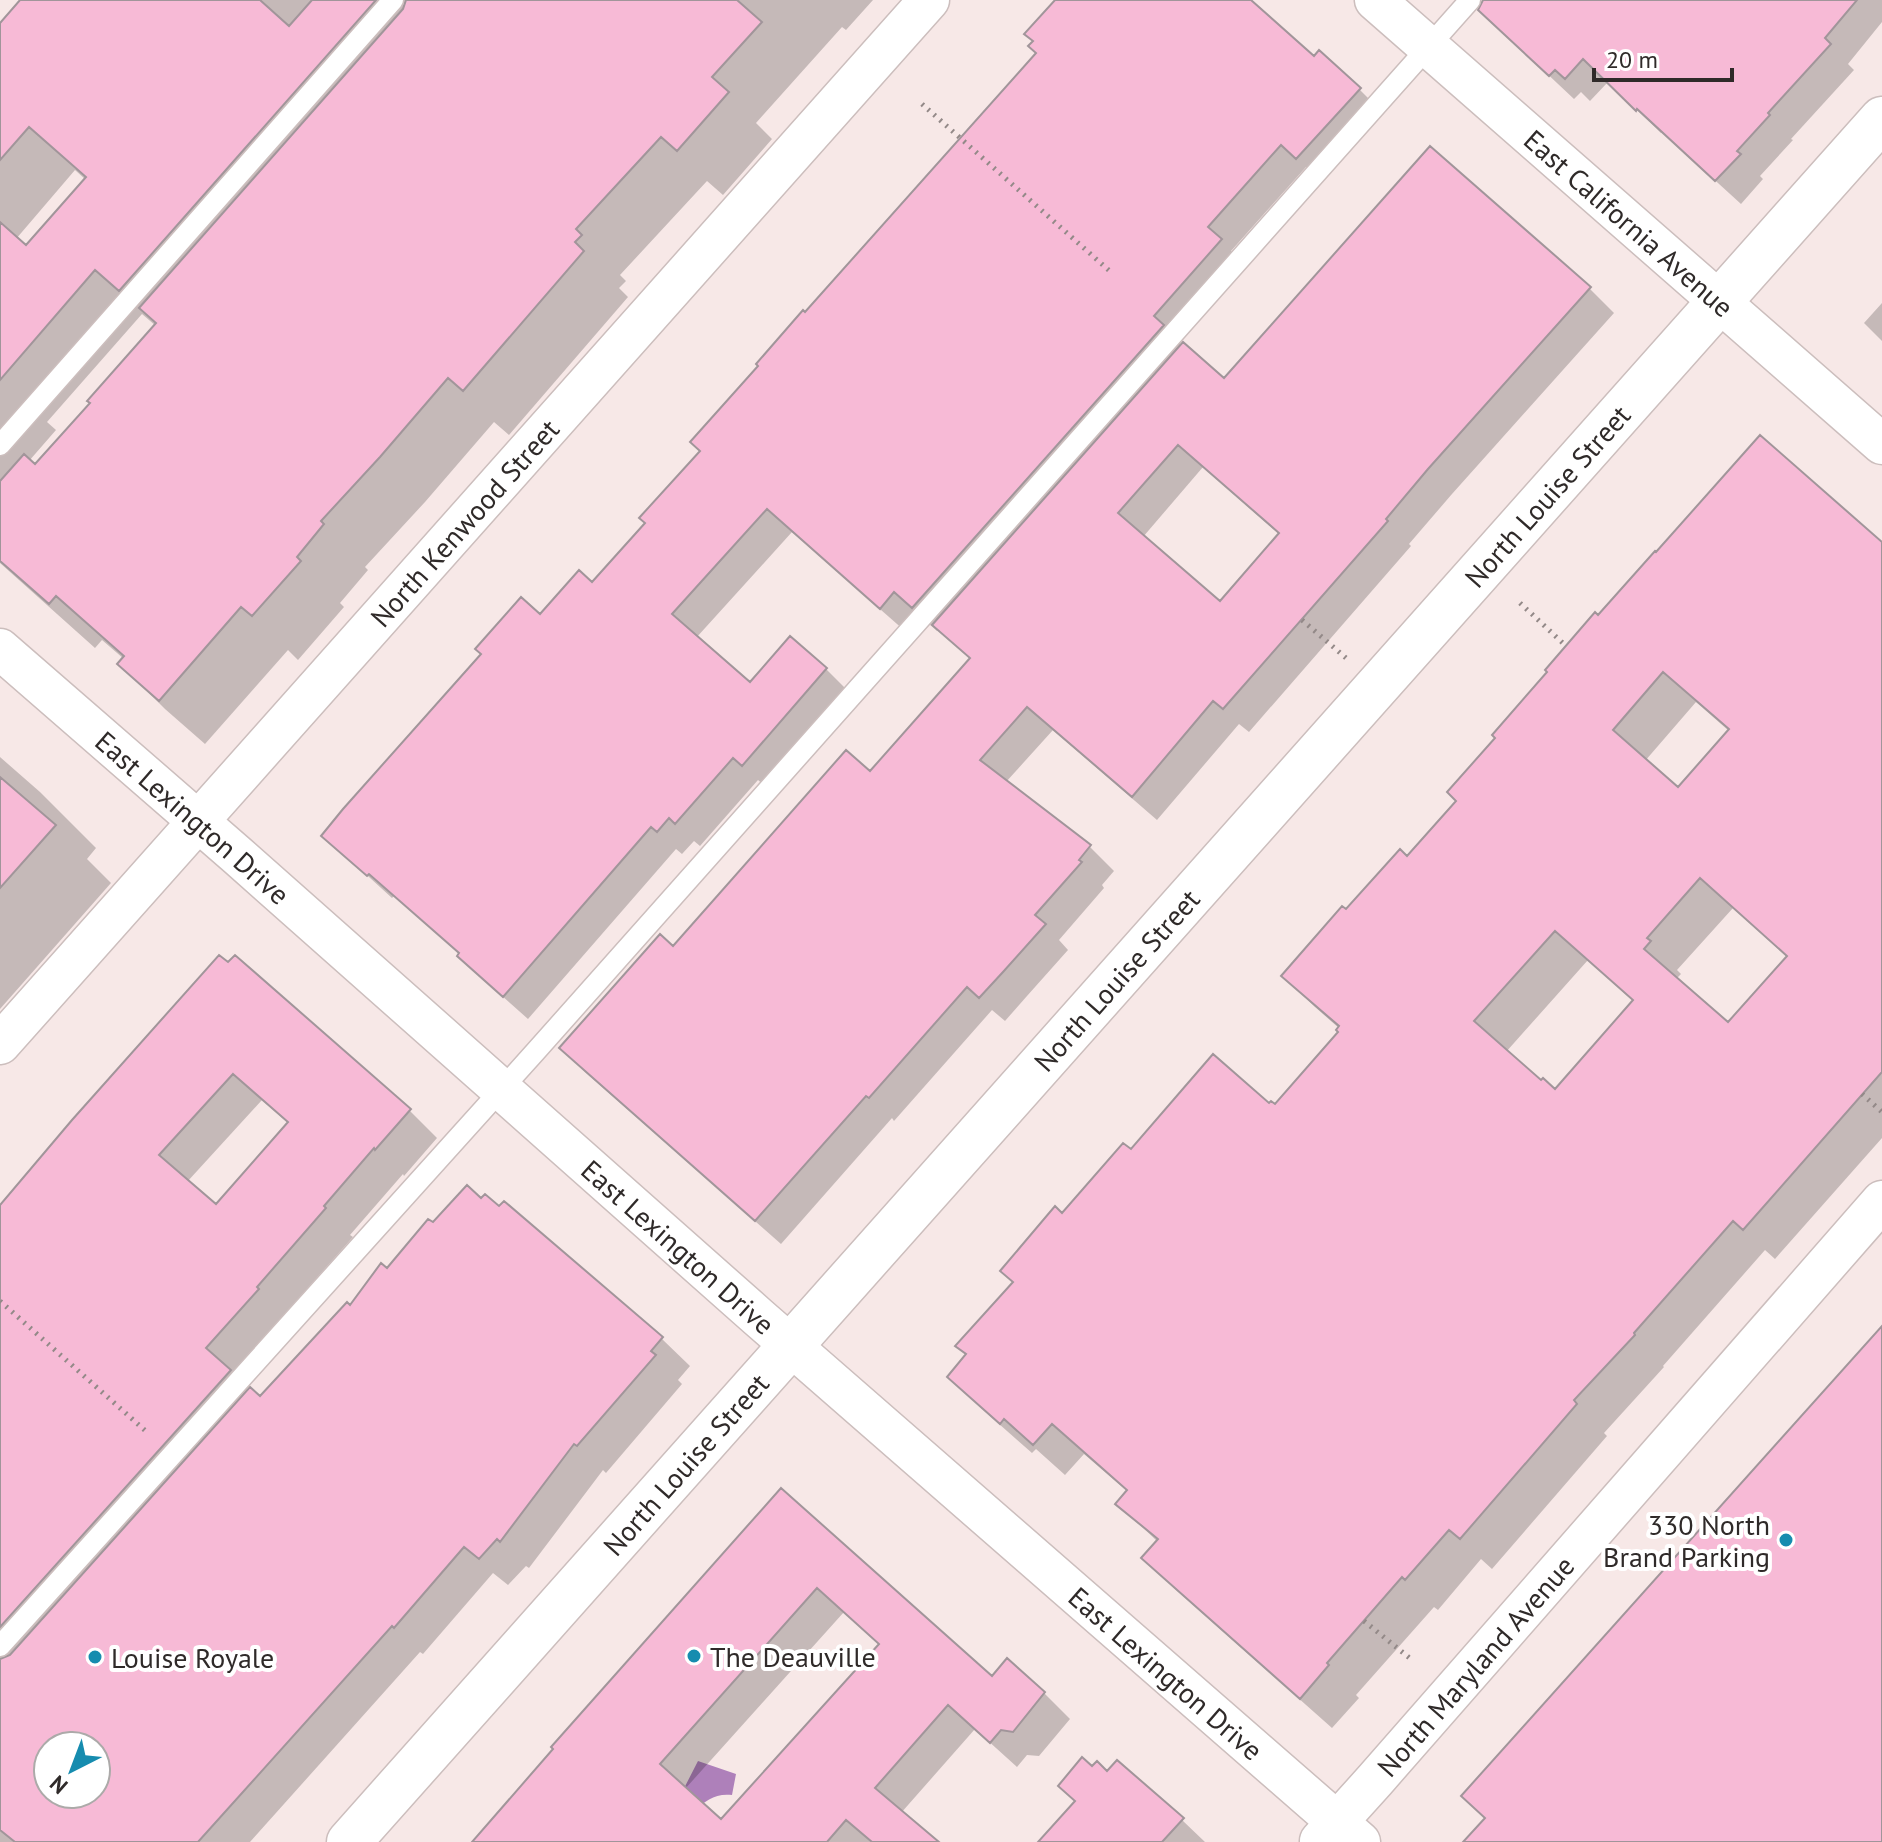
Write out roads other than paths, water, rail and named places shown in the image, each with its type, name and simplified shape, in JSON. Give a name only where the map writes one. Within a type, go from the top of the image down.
[{"type":"street","name":"North Kenwood Street","points":[[0,1044],[929,0]]},
{"type":"street","name":"East California Avenue","points":[[1375,0],[1882,444]]},
{"type":"street","name":"North Louise Street","points":[[349,1842],[1882,119]]},
{"type":"street","name":"East Lexington Drive","points":[[0,649],[790,1345],[1338,1835]]},
{"type":"street","name":"North Maryland Avenue","points":[[1338,1835],[1375,1780],[1882,1201]]},
{"type":"lane","points":[[0,445],[393,0]]},
{"type":"lane","points":[[0,1646],[501,1089],[1470,0]]},
{"type":"place","name":"330 North Brand Parking","points":[[1786,1540]]},
{"type":"place","name":"The Deauville","points":[[694,1656]]},
{"type":"place","name":"Louise Royale","points":[[95,1657]]}]
